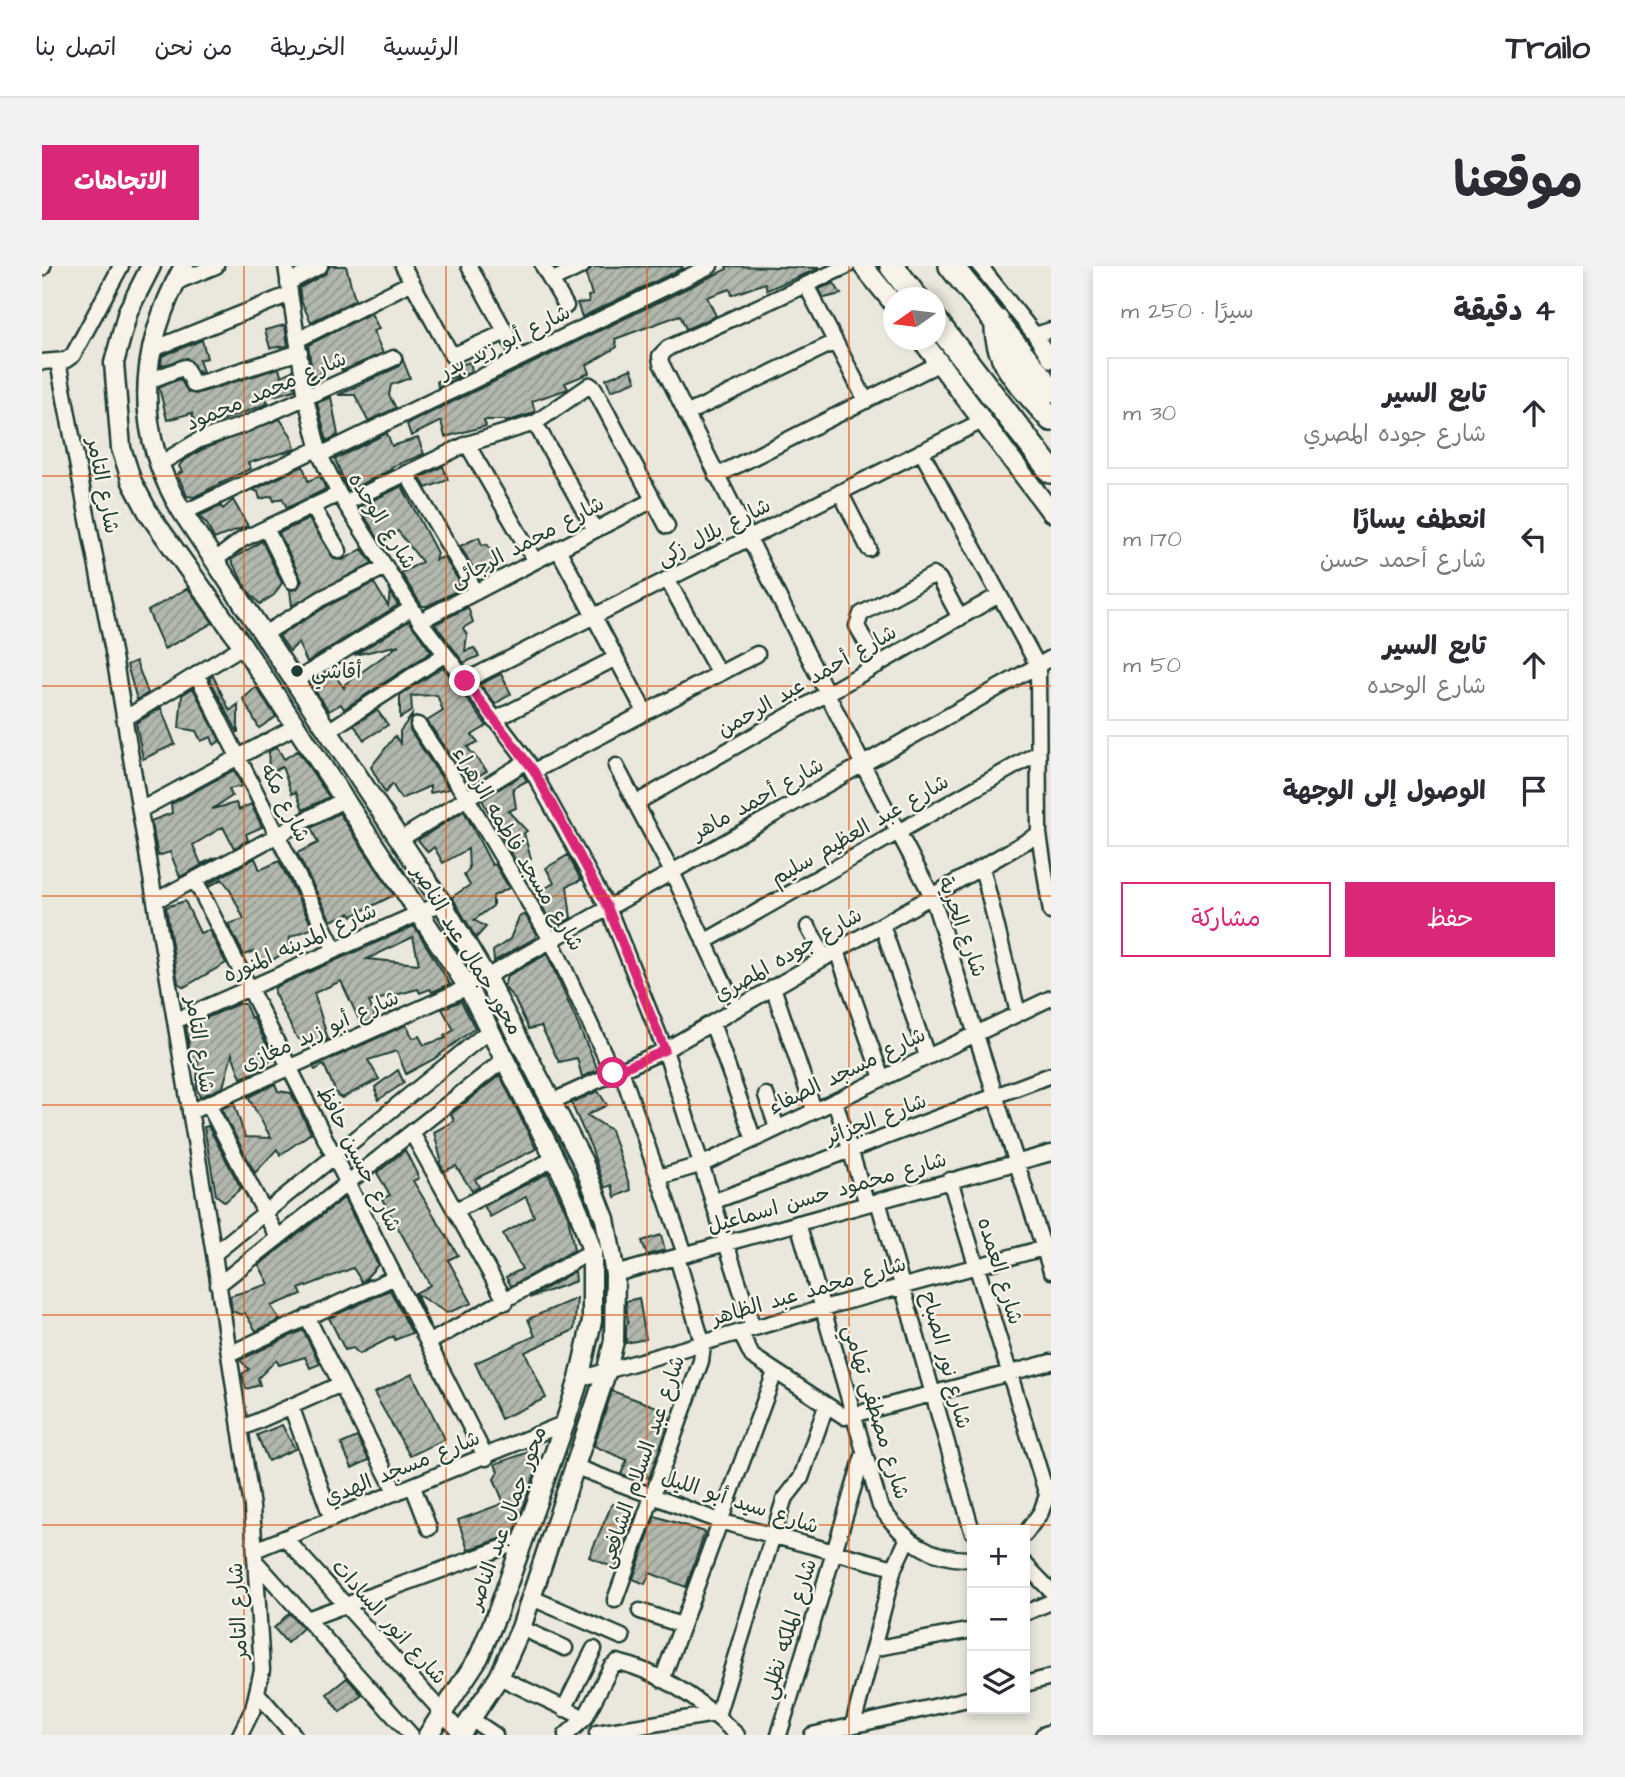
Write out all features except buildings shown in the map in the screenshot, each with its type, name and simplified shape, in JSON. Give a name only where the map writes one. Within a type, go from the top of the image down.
[{"type":"main road","points":[[892,266],[908,287]]},
{"type":"main road","points":[[951,266],[1051,390]]},
{"type":"main road","points":[[997,321],[996,339],[1001,356],[1051,419]]},
{"type":"main road","points":[[946,335],[1051,471]]},
{"type":"street","points":[[42,362],[58,362],[73,355],[121,266]]},
{"type":"street","name":"محور جمال عبد الناصر","points":[[151,266],[120,333],[114,363],[121,448],[132,482],[149,514],[243,646],[468,987],[555,1158],[579,1212],[592,1251],[592,1321],[579,1379],[565,1423],[524,1540],[478,1657],[428,1735]]},
{"type":"street","name":"محور جمال عبد الناصر","points":[[184,266],[174,284],[151,350],[146,382],[151,442],[158,465],[183,513],[442,903],[486,977],[552,1101],[597,1194],[615,1274],[614,1341],[549,1550],[521,1628],[499,1677],[464,1729]]},
{"type":"street","points":[[174,284],[215,266]]},
{"type":"street","name":"شارع الوحده","points":[[286,266],[306,398],[318,452],[342,499],[420,621],[530,766],[608,908],[665,1050],[715,1201],[752,1356],[841,1416],[854,1414]]},
{"type":"street","points":[[151,350],[289,288],[320,266]]},
{"type":"street","points":[[403,266],[452,356],[506,332]]},
{"type":"street","points":[[469,266],[520,358]]},
{"type":"street","points":[[543,266],[566,306]]},
{"type":"street","points":[[551,281],[582,266]]},
{"type":"street","name":"شارع أبو زيد بدر","points":[[183,513],[520,358],[710,266]]},
{"type":"street","points":[[847,266],[806,285],[866,401]]},
{"type":"street","points":[[863,266],[883,291]]},
{"type":"street","points":[[980,266],[1035,335],[1051,360]]},
{"type":"street","points":[[146,382],[185,367],[194,385],[299,346],[412,282]]},
{"type":"street","name":"شارع الحرية","points":[[806,285],[668,348],[660,356],[716,476],[932,896],[1047,1247],[1051,1271]]},
{"type":"street","points":[[1035,335],[1051,330]]},
{"type":"street","points":[[686,414],[835,342]]},
{"type":"street","points":[[930,350],[1051,512]]},
{"type":"street","name":"شارع محمد محمود","points":[[158,465],[200,440],[394,359]]},
{"type":"street","name":"شارع التامر","points":[[58,362],[124,719],[214,1254],[240,1429],[256,1556],[262,1670],[258,1694],[240,1735]]},
{"type":"street","points":[[716,476],[940,363]]},
{"type":"street","points":[[215,560],[243,539],[312,506],[342,499],[467,444],[535,423],[586,386],[594,388],[667,526]]},
{"type":"street","name":"شارع بلال زكى","points":[[465,681],[982,421]]},
{"type":"street","points":[[535,423],[595,530]]},
{"type":"street","points":[[467,444],[535,561]]},
{"type":"street","points":[[921,451],[1038,666],[1036,754],[1039,834],[1051,912]]},
{"type":"street","points":[[406,473],[476,592]]},
{"type":"street","points":[[840,492],[869,549]]},
{"type":"street","name":"شارع محمد الرجائى","points":[[420,621],[653,499]]},
{"type":"street","points":[[312,506],[339,551]]},
{"type":"street","points":[[266,528],[292,581]]},
{"type":"street","points":[[180,557],[202,541]]},
{"type":"street","points":[[558,549],[645,712]]},
{"type":"street","points":[[264,634],[324,597],[386,567]]},
{"type":"street","points":[[878,665],[857,626],[861,614],[933,575],[939,579],[960,618]]},
{"type":"street","points":[[667,579],[719,674]]},
{"type":"street","name":"شارع أحمد عبد الرحمن","points":[[636,803],[999,595]]},
{"type":"street","points":[[295,681],[412,608]]},
{"type":"street","points":[[124,719],[243,646]]},
{"type":"street","points":[[399,840],[467,798],[645,712],[757,654]]},
{"type":"street","points":[[328,731],[444,655]]},
{"type":"street","points":[[494,720],[616,658]]},
{"type":"street","name":"شارع أحمد ماهر","points":[[486,977],[1051,658]]},
{"type":"street","name":"شارع مكه","points":[[197,675],[335,950]]},
{"type":"street","name":"شارع مسجد فاطمه الزهراء","points":[[418,725],[467,798],[551,940],[617,1072],[659,1177]]},
{"type":"street","points":[[139,810],[296,726]]},
{"type":"street","name":"شارع عبد العظيم سليم","points":[[704,942],[1036,754]]},
{"type":"street","points":[[616,766],[672,872],[736,1009]]},
{"type":"street","points":[[155,901],[345,799]]},
{"type":"street","name":"شارع جوده المصري","points":[[552,1101],[665,1050],[1039,834]]},
{"type":"street","points":[[982,867],[1018,1013]]},
{"type":"street","name":"شارع حسين حافظ","points":[[195,880],[486,1458]]},
{"type":"street","name":"شارع المدينه المنوره","points":[[175,1021],[442,903]]},
{"type":"street","points":[[882,925],[927,1056]]},
{"type":"street","points":[[808,927],[831,954],[882,1078]]},
{"type":"street","name":"شارع أبو زيد مغازى","points":[[190,1112],[468,987]]},
{"type":"street","points":[[774,987],[814,1110]]},
{"type":"street","name":"شارع مسجد الصفاء","points":[[659,1177],[703,1164],[976,1032],[1051,999]]},
{"type":"street","points":[[712,1023],[754,1140]]},
{"type":"street","points":[[214,1254],[491,1029]]},
{"type":"street","points":[[218,1285],[506,1058]]},
{"type":"street","name":"شارع الجزائر","points":[[715,1201],[1051,1075]]},
{"type":"street","points":[[766,1096],[777,1128]]},
{"type":"street","name":"شارع نور الصباح","points":[[835,1101],[850,1151],[904,1285],[970,1525]]},
{"type":"street","points":[[208,1104],[278,1238]]},
{"type":"street","points":[[412,1133],[506,1302]]},
{"type":"street","name":"شارع محمود حسن اسماعيل","points":[[615,1274],[1051,1153]]},
{"type":"street","points":[[455,1211],[555,1158]]},
{"type":"street","name":"شارع عبد السلام الشافعى","points":[[615,1600],[701,1361],[703,1345],[659,1177]]},
{"type":"street","name":"شارع العمده","points":[[950,1181],[1050,1490]]},
{"type":"street","name":"شارع مصطفى تهامي","points":[[797,1223],[880,1506],[907,1540],[941,1556],[967,1559]]},
{"type":"street","name":"شارع محمد عبد الظاهر","points":[[579,1379],[703,1345],[822,1308],[1047,1247]]},
{"type":"street","points":[[428,1343],[506,1302],[592,1251]]},
{"type":"street","points":[[229,1354],[395,1277]]},
{"type":"street","points":[[307,1317],[396,1493]]},
{"type":"street","points":[[854,1414],[1051,1362]]},
{"type":"street","points":[[662,1680],[775,1372]]},
{"type":"street","points":[[240,1429],[341,1384]]},
{"type":"street","points":[[291,1406],[332,1519]]},
{"type":"street","points":[[716,1715],[784,1500],[802,1478],[826,1406]]},
{"type":"street","name":"شارع مسجد الهدي","points":[[256,1556],[285,1538],[486,1458],[565,1423]]},
{"type":"street","name":"شارع الملكه نظلي","points":[[779,1735],[864,1455]]},
{"type":"street","name":"شارع سيد أبو الليل","points":[[576,1466],[719,1521],[833,1554],[894,1568]]},
{"type":"street","points":[[413,1487],[429,1528]]},
{"type":"street","points":[[1030,1527],[1041,1512],[1050,1490]]},
{"type":"street","name":"شارع انور السادات","points":[[285,1538],[443,1713],[464,1729],[495,1735]]},
{"type":"street","points":[[307,1619],[524,1540],[549,1550]]},
{"type":"street","points":[[853,1726],[894,1568],[907,1540]]},
{"type":"street","points":[[256,1556],[307,1619],[411,1735]]},
{"type":"street","points":[[1030,1569],[1051,1591]]},
{"type":"street","points":[[532,1598],[622,1637]]},
{"type":"street","points":[[1030,1611],[1051,1602]]},
{"type":"street","points":[[640,1611],[681,1625]]},
{"type":"street","points":[[521,1628],[565,1648]]},
{"type":"street","points":[[873,1648],[967,1631]]},
{"type":"street","points":[[565,1709],[594,1649]]},
{"type":"street","points":[[566,1735],[587,1714],[611,1667],[617,1662],[662,1680],[716,1715],[737,1735]]},
{"type":"street","points":[[499,1677],[565,1709],[587,1714]]},
{"type":"street","points":[[1030,1683],[1051,1677]]},
{"type":"street","points":[[258,1694],[294,1735]]},
{"type":"street","points":[[812,1735],[967,1699]]},
{"type":"street","points":[[587,1714],[597,1734],[716,1715]]},
{"type":"street","points":[[1043,1735],[1051,1732]]},
{"type":"place","name":"أقاشي","points":[[297,671]]},
{"type":"route","points":[[465,681],[534,771],[608,908],[665,1050],[613,1073]]}]
